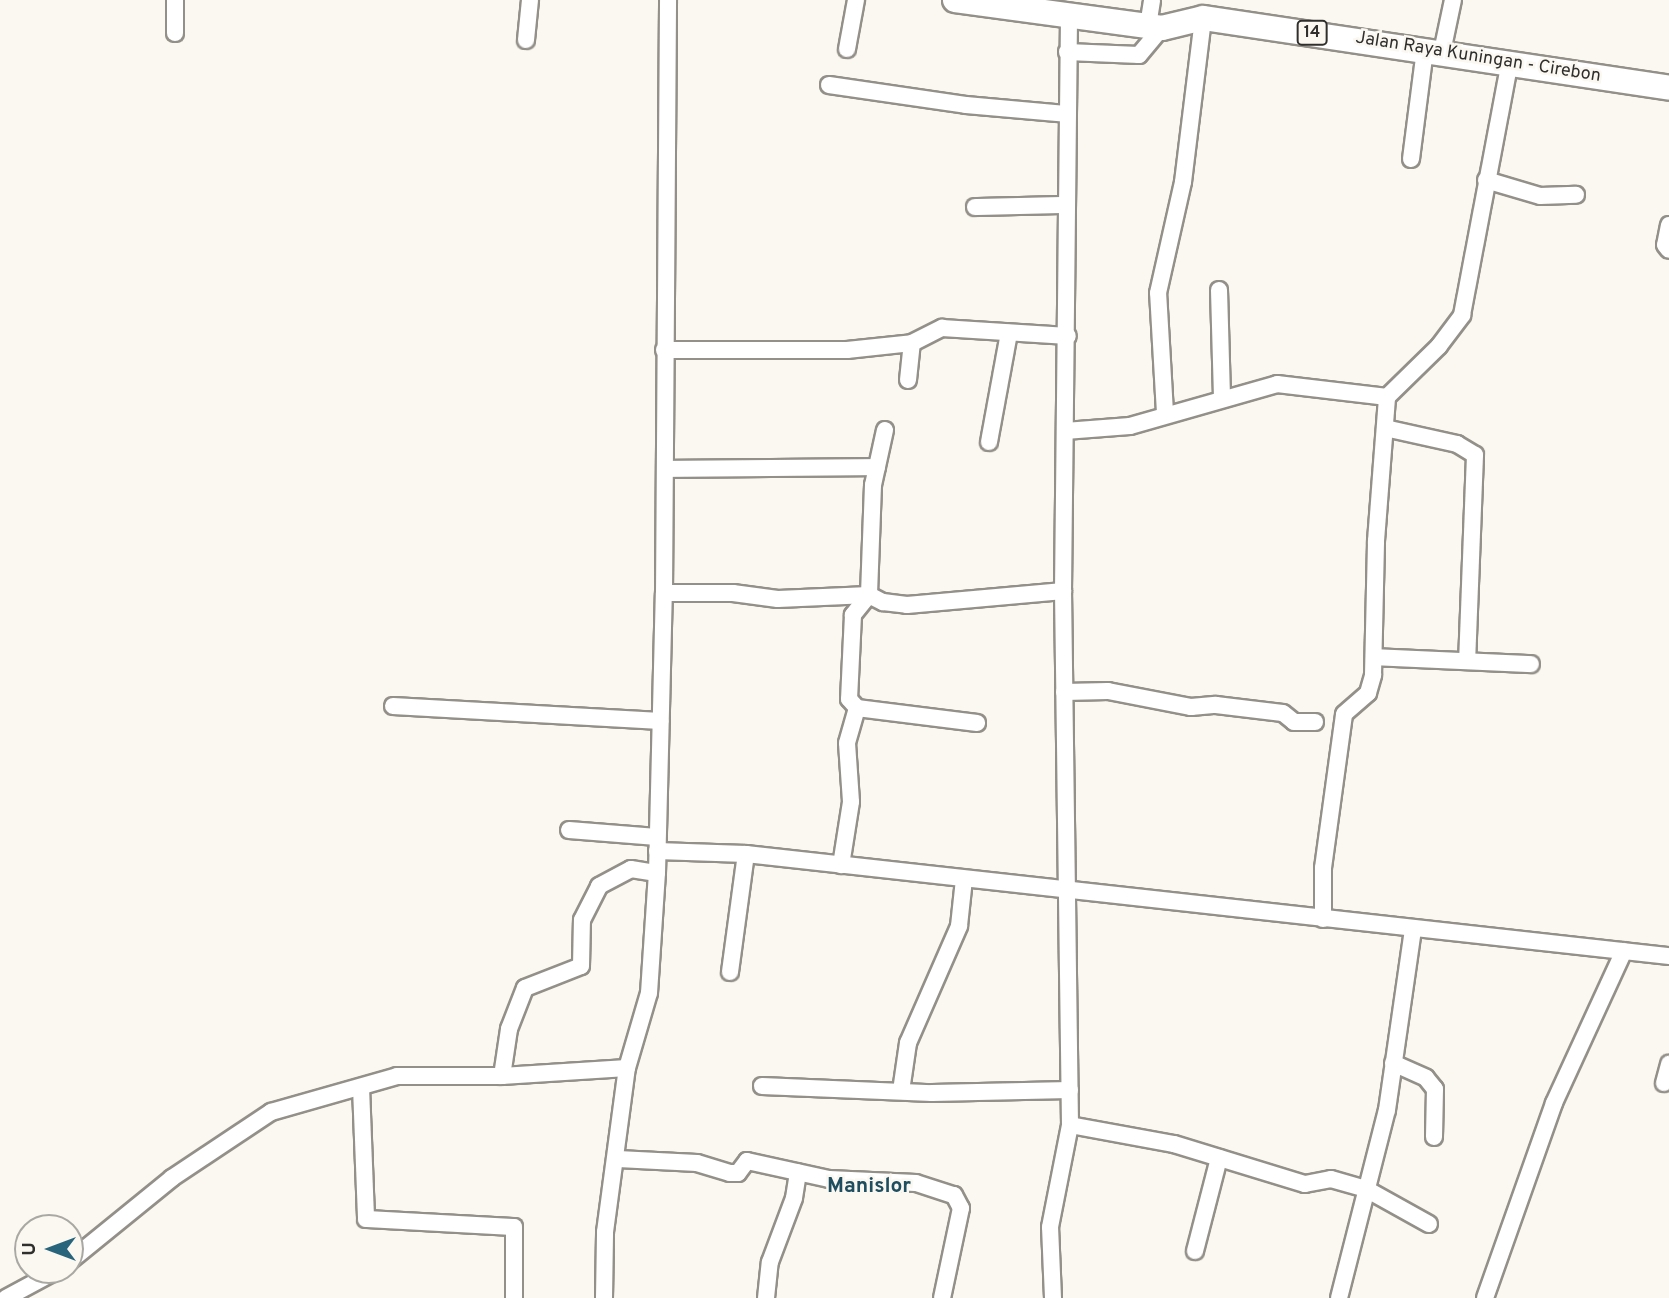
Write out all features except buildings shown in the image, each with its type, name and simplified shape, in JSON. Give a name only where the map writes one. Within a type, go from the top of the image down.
[{"type":"highway","name":"Jalan Raya Kuningan - Cirebon","points":[[955,0],[1155,27],[1203,18],[1669,88]]},
{"type":"street","points":[[175,0],[175,33]]},
{"type":"street","points":[[526,40],[530,0]]},
{"type":"street","points":[[604,1298],[605,1232],[618,1159],[627,1068],[649,993],[657,873],[664,593],[668,0]]},
{"type":"street","points":[[847,49],[856,0]]},
{"type":"street","points":[[1068,52],[1139,55],[1155,27],[1152,0]]},
{"type":"street","points":[[1412,159],[1434,51],[1453,0]]},
{"type":"street","points":[[1053,1298],[1050,1227],[1070,1125],[1063,591],[1068,335],[1064,205],[1069,17]]},
{"type":"street","points":[[1165,413],[1158,293],[1183,182],[1203,18]]},
{"type":"street","points":[[1323,919],[1323,869],[1344,714],[1368,693],[1374,657],[1387,397],[1439,346],[1462,315],[1510,62]]},
{"type":"street","points":[[829,85],[966,105],[1066,114]]},
{"type":"street","points":[[1486,180],[1540,196],[1576,195]]},
{"type":"street","points":[[975,206],[1064,205]]},
{"type":"street","points":[[1669,225],[1665,245],[1669,250]]},
{"type":"street","points":[[1219,290],[1222,398]]},
{"type":"street","points":[[664,350],[782,352],[912,343],[942,328],[1009,334],[1068,335]]},
{"type":"street","points":[[989,442],[1009,334]]},
{"type":"street","points":[[908,380],[912,343]]},
{"type":"street","points":[[1065,432],[1109,430],[1277,384],[1387,397]]},
{"type":"street","points":[[1385,428],[1457,444],[1475,455],[1467,662]]},
{"type":"street","points":[[885,430],[877,467],[869,595],[853,615],[849,699],[857,708],[977,723]]},
{"type":"street","points":[[665,469],[877,467]]},
{"type":"street","points":[[664,593],[733,593],[778,600],[869,595],[883,603],[907,605],[1063,591]]},
{"type":"street","points":[[1374,657],[1531,664]]},
{"type":"street","points":[[1064,692],[1108,691],[1191,707],[1216,705],[1283,713],[1294,722],[1315,722]]},
{"type":"street","points":[[393,706],[661,721]]},
{"type":"street","points":[[841,865],[851,802],[847,743],[857,708]]},
{"type":"street","points":[[569,830],[657,844],[1669,956]]},
{"type":"street","points":[[730,972],[746,854]]},
{"type":"street","points":[[502,1076],[509,1029],[525,988],[581,967],[582,920],[599,886],[631,869],[657,873]]},
{"type":"street","points":[[901,1091],[908,1043],[959,926],[964,879]]},
{"type":"street","points":[[1339,1298],[1387,1110],[1413,929]]},
{"type":"street","points":[[1485,1298],[1554,1104],[1625,951]]},
{"type":"street","points":[[1393,1063],[1426,1078],[1435,1089],[1434,1137]]},
{"type":"street","points":[[1664,1083],[1669,1064]]},
{"type":"street","points":[[84,1250],[172,1178],[258,1118],[397,1076],[502,1076],[627,1068]]},
{"type":"street","points":[[762,1086],[901,1091],[1070,1090]]},
{"type":"street","points":[[362,1087],[366,1219],[514,1227],[514,1298]]},
{"type":"street","points":[[1070,1125],[1116,1130],[1305,1184],[1326,1178],[1366,1189],[1429,1224]]},
{"type":"street","points":[[1195,1251],[1219,1158]]},
{"type":"street","points":[[618,1159],[698,1163],[730,1173],[738,1173],[747,1161],[798,1172],[916,1183],[957,1197],[961,1208],[943,1298]]},
{"type":"street","points":[[766,1298],[770,1262],[794,1198],[798,1172]]},
{"type":"street","points":[[6,1298],[32,1284]]},
{"type":"district","name":"Manislor","points":[[869,1187]]}]
